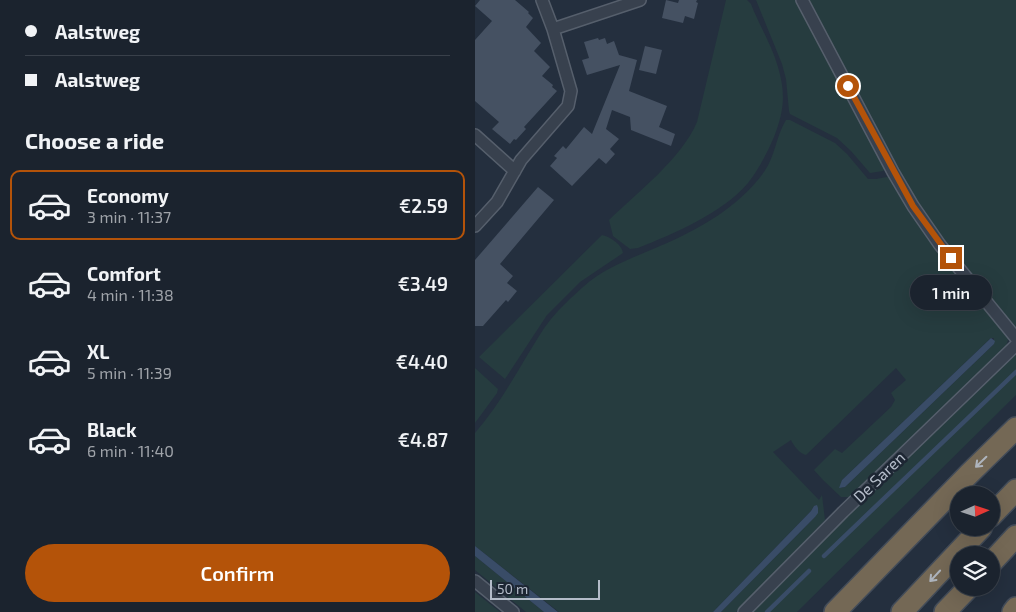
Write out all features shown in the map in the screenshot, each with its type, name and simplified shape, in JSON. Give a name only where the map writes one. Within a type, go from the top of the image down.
[{"type":"highway","points":[[835,612],[1016,428]]},
{"type":"highway","points":[[1000,507],[1016,490]]},
{"type":"highway","points":[[902,612],[973,536]]},
{"type":"highway","points":[[1000,553],[1016,536]]},
{"type":"highway","points":[[945,612],[960,596]]},
{"type":"highway","points":[[1013,612],[1016,608]]},
{"type":"street","points":[[475,226],[497,202],[521,160],[568,106],[571,91],[553,29],[542,0]]},
{"type":"street","points":[[553,29],[640,0]]},
{"type":"street","points":[[802,0],[913,206],[940,245],[1016,338]]},
{"type":"street","points":[[475,135],[515,171]]},
{"type":"street","name":"De Saren","points":[[745,612],[843,512],[1016,345]]},
{"type":"street","points":[[475,581],[513,612]]},
{"type":"green space","points":[[726,0],[747,0],[751,4],[775,59],[781,77],[783,102],[774,137],[763,161],[738,194],[697,222],[638,248],[630,249],[613,236],[609,220],[670,162],[681,149],[697,122]]},
{"type":"green space","points":[[756,0],[797,0],[886,168],[883,171],[870,173],[837,138],[790,114],[786,79],[782,64]]},
{"type":"green space","points":[[806,0],[1016,0],[1016,330],[942,242],[916,203]]},
{"type":"green space","points":[[786,120],[790,120],[835,143],[868,179],[892,176],[1009,337],[1006,346],[849,497],[841,497],[814,470],[835,449],[842,453],[891,407],[895,400],[891,393],[906,380],[896,368],[806,455],[797,449],[791,440],[773,452],[819,500],[822,495],[825,520],[736,612],[721,612],[815,517],[814,506],[713,612],[559,612],[475,546],[475,433],[503,395],[551,319],[562,307],[583,287],[601,274],[689,233],[730,207],[754,185],[768,166]],"holes":[[[991,338],[994,338],[994,344],[845,487],[841,488],[842,480]]]},
{"type":"green space","points":[[602,235],[621,247],[623,253],[580,282],[547,315],[505,379],[479,357]]},
{"type":"green space","points":[[1016,354],[1016,395],[797,612],[753,612],[863,501]]},
{"type":"green space","points":[[475,368],[498,389],[475,423]]},
{"type":"green space","points":[[475,556],[544,612],[526,612],[475,570]]},
{"type":"green space","points":[[475,592],[500,612],[475,612]]},
{"type":"water","points":[[991,338],[995,341],[994,344],[845,487],[839,488],[842,480]]},
{"type":"water","points":[[817,505],[818,513],[815,517],[721,612],[713,612],[814,506]]},
{"type":"water","points":[[475,546],[558,612],[544,612],[475,556]]},
{"type":"building","points":[[480,0],[515,0],[529,12],[533,18],[526,27],[541,43],[534,51],[550,67],[542,76],[557,91],[524,127],[526,129],[510,144],[492,129],[499,122],[475,101],[475,40],[492,21],[475,6]]},
{"type":"building","points":[[666,0],[678,3],[679,0],[697,0],[694,19],[685,16],[683,23],[662,18]]},
{"type":"building","points":[[598,38],[599,40],[605,38],[607,44],[614,41],[619,55],[637,60],[629,91],[667,106],[659,127],[675,134],[671,146],[631,130],[630,117],[612,110],[606,129],[619,139],[610,149],[615,154],[606,164],[599,158],[572,186],[550,166],[557,158],[554,156],[563,146],[566,149],[584,127],[592,134],[620,65],[587,75],[582,60],[589,58],[584,42]]},
{"type":"building","points":[[645,46],[662,50],[656,74],[639,70]]},
{"type":"building","points":[[538,187],[554,200],[500,264],[513,276],[507,283],[517,291],[508,302],[506,300],[483,326],[475,326],[475,260]]},
{"type":"waterway","points":[[824,556],[1016,372]]},
{"type":"waterway","points":[[767,612],[809,571]]},
{"type":"route","points":[[848,86],[913,206],[951,258]]}]
